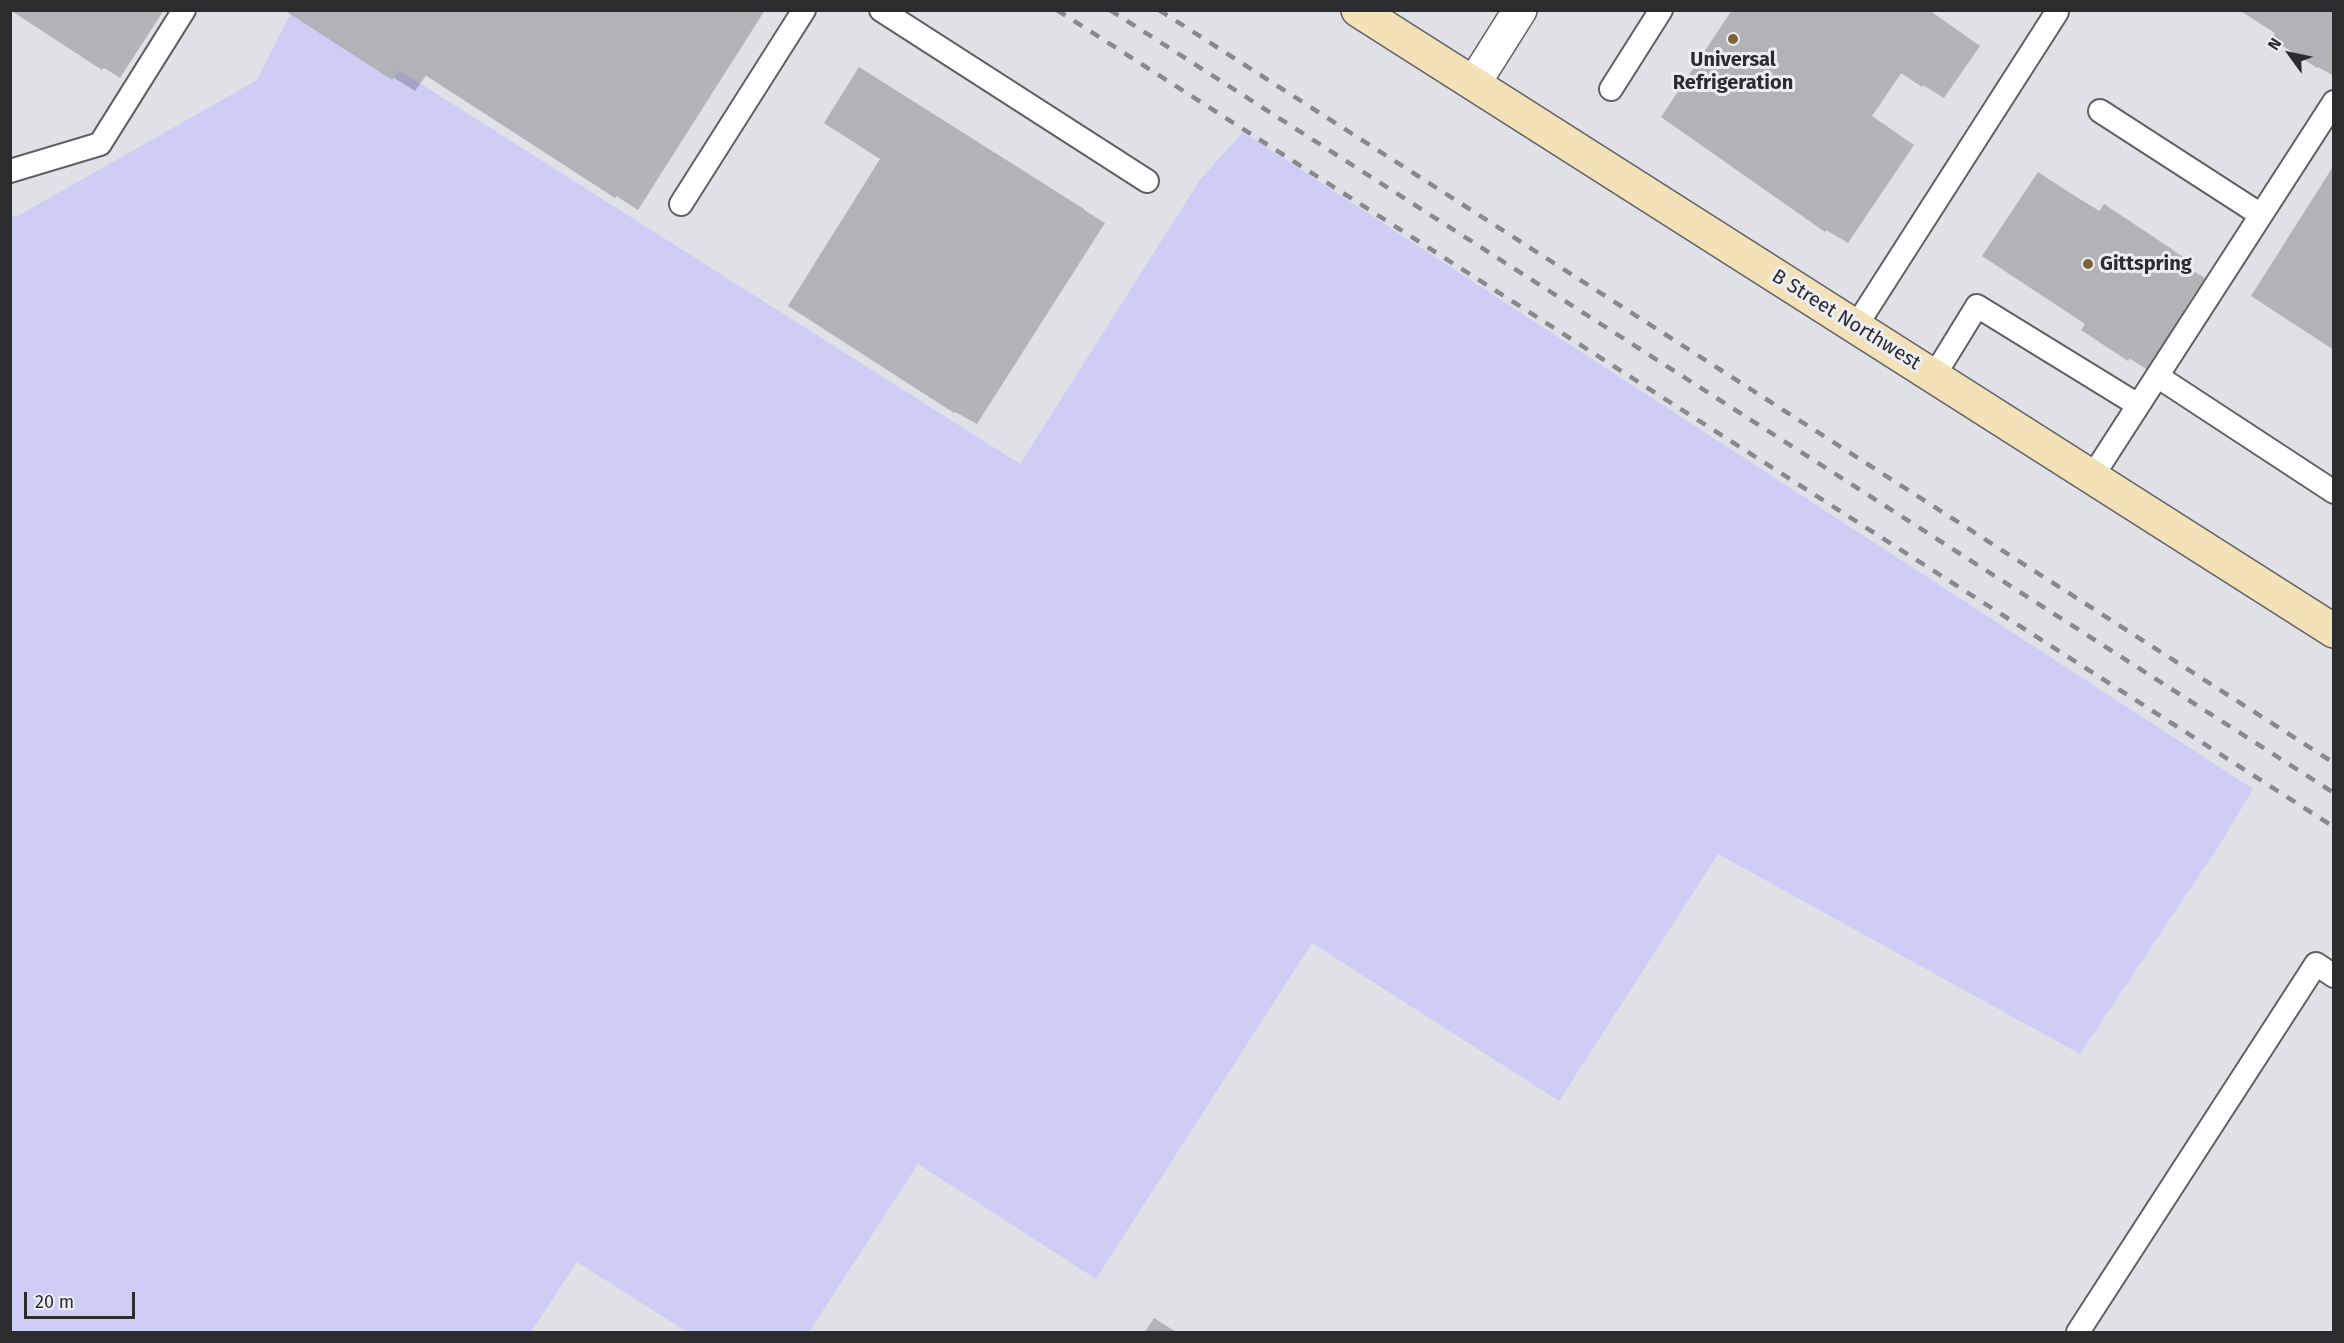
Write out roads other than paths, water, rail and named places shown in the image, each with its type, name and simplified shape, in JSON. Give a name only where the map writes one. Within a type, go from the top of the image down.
[{"type":"street","name":"B Street Northwest","points":[[1358,10],[2334,631]]},
{"type":"street","points":[[1474,83],[1520,10]]},
{"type":"lane","points":[[10,171],[100,144],[184,10]]},
{"type":"lane","points":[[681,204],[804,10]]},
{"type":"lane","points":[[881,10],[1148,181]]},
{"type":"lane","points":[[1611,89],[1661,10]]},
{"type":"lane","points":[[1856,326],[2057,12],[2055,10]]},
{"type":"lane","points":[[2092,477],[2334,102]]},
{"type":"lane","points":[[2100,111],[2260,215]]},
{"type":"lane","points":[[1934,376],[1977,306],[2138,405]]},
{"type":"lane","points":[[2157,376],[2334,492]]},
{"type":"lane","points":[[2078,1332],[2316,964],[2334,976]]},
{"type":"railway","points":[[1057,10],[2334,827]]},
{"type":"railway","points":[[1110,10],[2334,793]]},
{"type":"railway","points":[[1159,10],[2334,763]]},
{"type":"place","name":"Universal Refrigeration","points":[[1733,39]]},
{"type":"place","name":"Gittspring","points":[[2088,264]]}]
